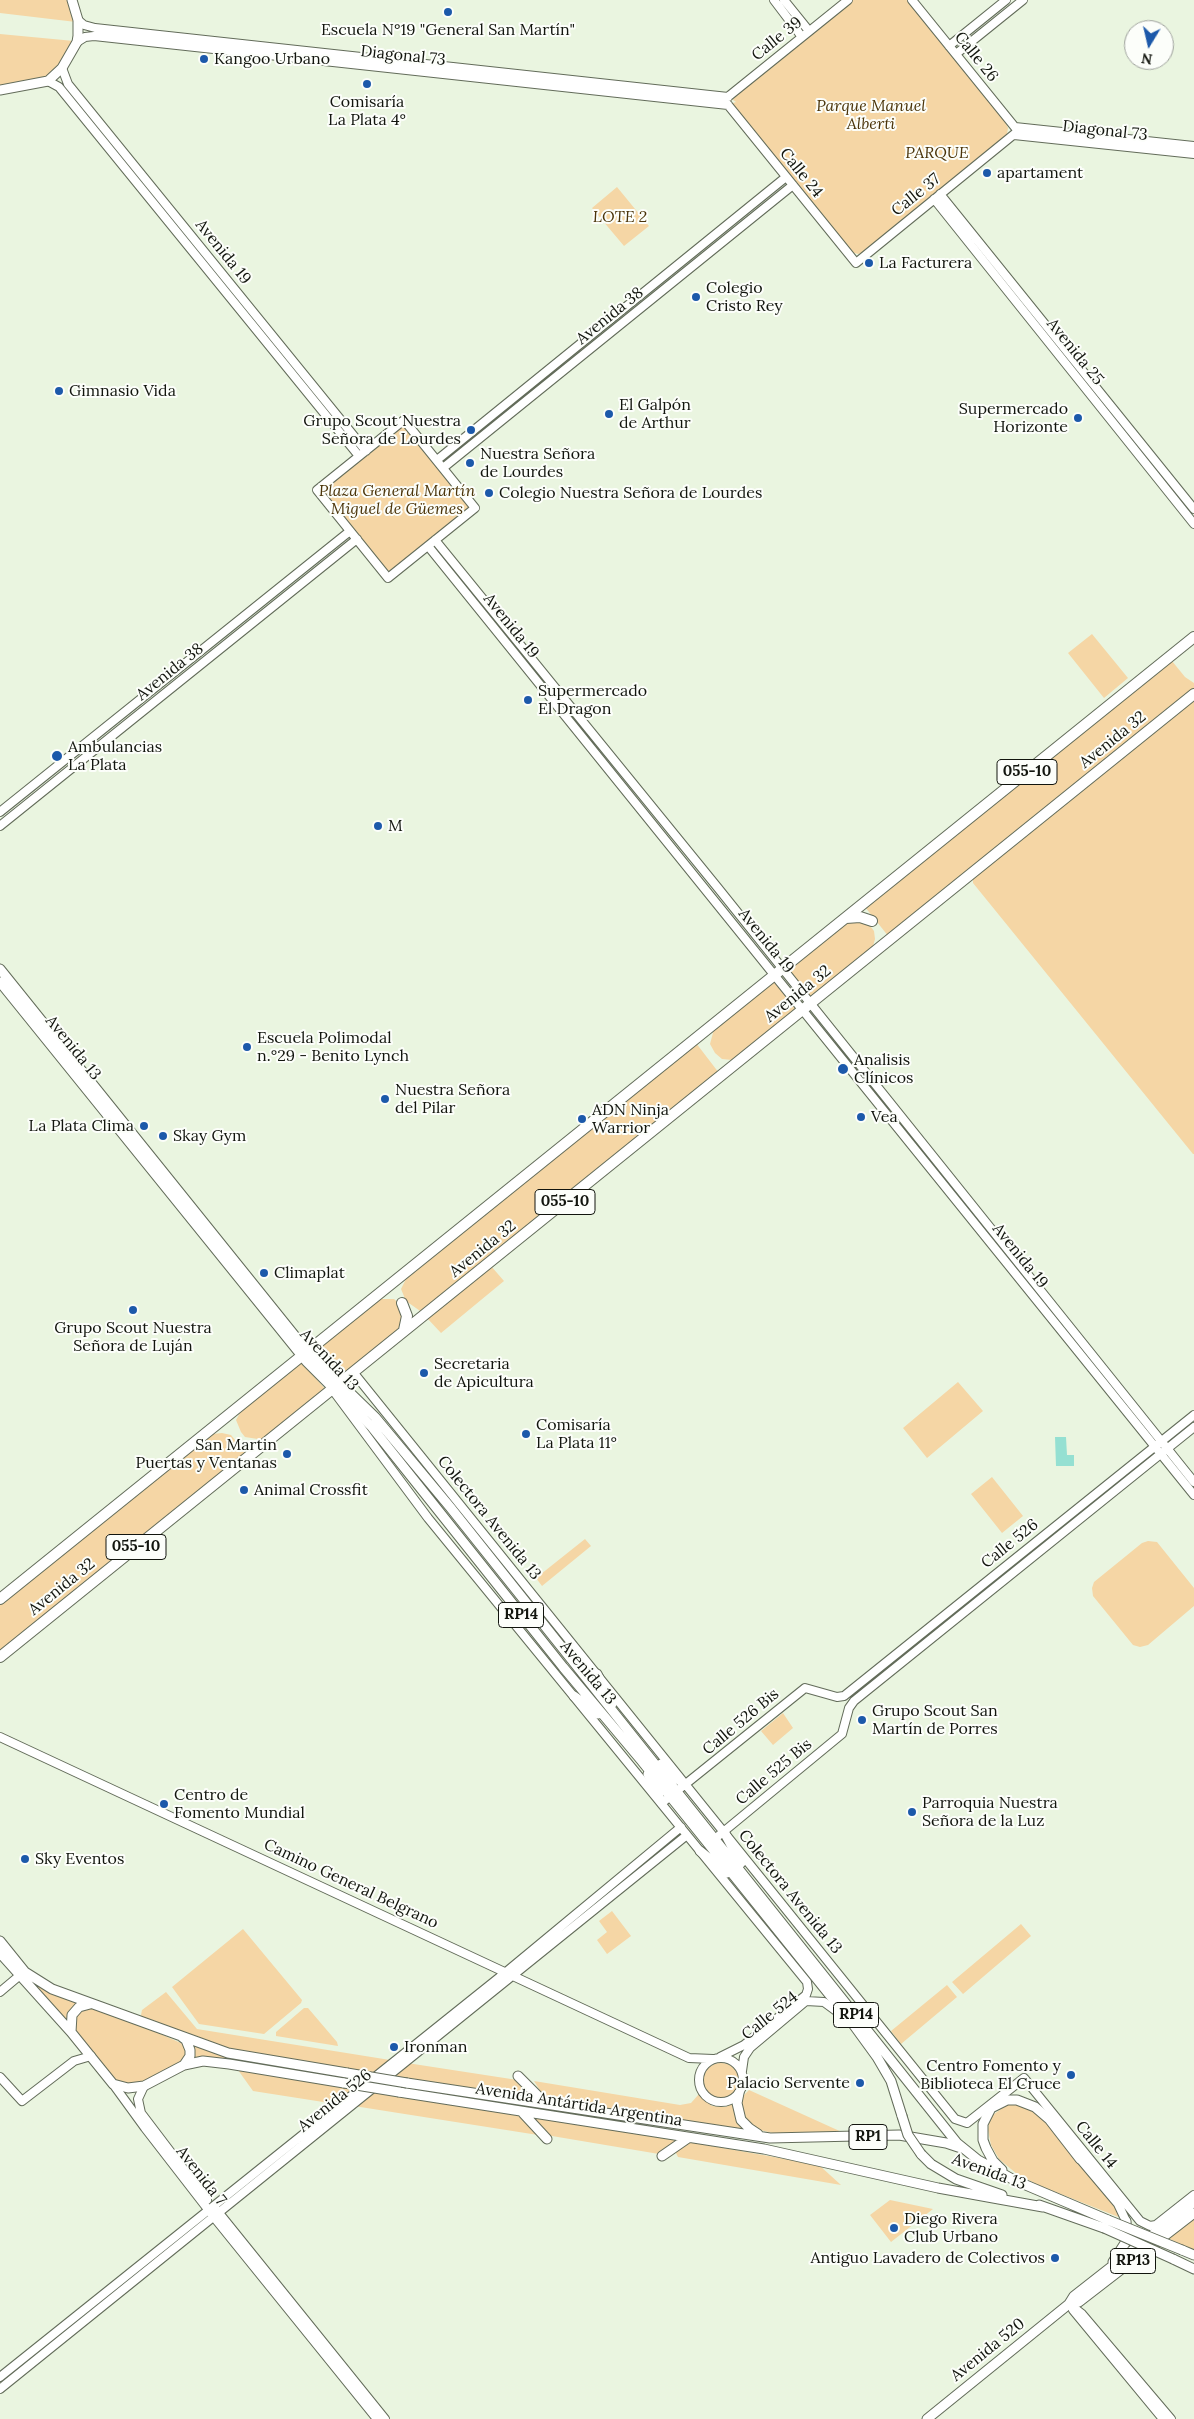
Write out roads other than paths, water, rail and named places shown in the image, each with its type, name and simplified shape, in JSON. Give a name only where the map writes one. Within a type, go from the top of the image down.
[{"type":"highway","name":"Avenida 32","points":[[0,1598],[1194,637]]},
{"type":"highway","name":"Avenida 32","points":[[0,1657],[1194,694]]},
{"type":"highway","points":[[846,918],[860,917],[872,921]]},
{"type":"highway","points":[[402,1303],[407,1316],[404,1330]]},
{"type":"main road","points":[[0,90],[48,81],[62,68],[77,42],[78,20],[72,0]]},
{"type":"main road","points":[[774,0],[806,34]]},
{"type":"main road","points":[[784,0],[806,34]]},
{"type":"main road","name":"Calle 39","points":[[726,101],[848,0]]},
{"type":"main road","name":"Calle 26","points":[[912,0],[1016,131]]},
{"type":"main road","points":[[949,46],[1006,0]]},
{"type":"main road","points":[[956,54],[1023,0]]},
{"type":"main road","name":"Diagonal 73","points":[[78,20],[84,26],[95,28],[726,101]]},
{"type":"main road","name":"Diagonal 73","points":[[77,42],[84,37],[92,36],[726,101]]},
{"type":"main road","name":"Avenida 19","points":[[62,68],[68,84],[366,451]]},
{"type":"main road","name":"Avenida 19","points":[[48,81],[59,87],[359,456]]},
{"type":"main road","name":"Calle 24","points":[[726,101],[856,262]]},
{"type":"main road","name":"Diagonal 73","points":[[1016,131],[1194,146]]},
{"type":"main road","name":"Diagonal 73","points":[[1016,131],[1194,154]]},
{"type":"main road","name":"Calle 37","points":[[856,262],[1016,131]]},
{"type":"main road","name":"Avenida 38","points":[[436,460],[786,177]]},
{"type":"main road","name":"Avenida 38","points":[[443,468],[793,185]]},
{"type":"main road","name":"Avenida 25","points":[[937,196],[1194,509]]},
{"type":"main road","name":"Avenida 25","points":[[937,196],[1194,524]]},
{"type":"main road","points":[[404,420],[475,508],[388,578],[317,490],[366,451],[404,420]]},
{"type":"main road","name":"Avenida 38","points":[[0,812],[350,531]]},
{"type":"main road","name":"Avenida 38","points":[[0,826],[357,539]]},
{"type":"main road","name":"Avenida 19","points":[[435,540],[1154,1447],[1163,1452],[1194,1482]]},
{"type":"main road","name":"Avenida 19","points":[[428,546],[779,972]]},
{"type":"main road","name":"Avenida 13","points":[[0,969],[304,1354]]},
{"type":"main road","name":"Avenida 13","points":[[0,982],[304,1354],[336,1385],[375,1417],[619,1717],[643,1756]]},
{"type":"main road","name":"Avenida 19","points":[[806,1006],[1160,1441],[1163,1452],[1194,1495]]},
{"type":"main road","name":"Colectora Avenida 13","points":[[353,1372],[955,2119],[966,2123],[1024,2078]]},
{"type":"main road","points":[[336,1385],[342,1404],[428,1518],[700,1851],[747,1883]]},
{"type":"main road","name":"Avenida 13","points":[[336,1385],[371,1426],[563,1667],[612,1725],[643,1756],[674,1794],[716,1838],[747,1883],[877,2057],[891,2081],[908,2134],[920,2154],[931,2164],[956,2179],[1043,2207],[1106,2224]]},
{"type":"main road","name":"Calle 526","points":[[844,1696],[1194,1415]]},
{"type":"main road","name":"Calle 526","points":[[851,1705],[1194,1427]]},
{"type":"main road","points":[[597,1674],[619,1717]]},
{"type":"main road","name":"Calle 526 Bis","points":[[662,1803],[805,1688],[837,1697],[844,1696]]},
{"type":"main road","points":[[574,1696],[612,1725]]},
{"type":"main road","name":"Calle 525 Bis","points":[[700,1851],[842,1734],[851,1705]]},
{"type":"main road","name":"Camino General Belgrano","points":[[0,1737],[689,2058],[716,2058]]},
{"type":"main road","points":[[643,1756],[662,1803]]},
{"type":"main road","points":[[643,1756],[686,1785]]},
{"type":"main road","name":"Avenida 13","points":[[674,1794],[708,1844],[747,1883],[964,2149],[985,2164],[1014,2180],[1106,2224]]},
{"type":"main road","name":"Avenida 526","points":[[0,2389],[213,2211],[681,1827]]},
{"type":"main road","points":[[724,1832],[747,1883]]},
{"type":"main road","name":"Avenida 526","points":[[0,2377],[513,1976],[687,1835]]},
{"type":"main road","name":"Calle 524","points":[[700,1851],[807,1982],[808,1989],[806,1995],[744,2045],[716,2058]]},
{"type":"main road","points":[[0,1941],[25,1972],[43,1985],[90,2004]]},
{"type":"main road","name":"Avenida 7","points":[[0,1954],[91,2056],[145,2128],[384,2419]]},
{"type":"main road","points":[[0,1992],[19,1976]]},
{"type":"main road","name":"Calle 524","points":[[742,2072],[744,2057],[750,2048],[806,2001],[824,2002],[853,2024]]},
{"type":"main road","points":[[71,2032],[70,2021],[75,2010],[90,2004]]},
{"type":"main road","name":"Avenida Antártida Argentina","points":[[90,2004],[237,2056],[770,2138],[899,2136],[946,2143],[964,2149]]},
{"type":"main road","points":[[182,2036],[190,2050],[190,2056],[184,2065]]},
{"type":"main road","points":[[0,2078],[22,2102],[74,2061],[91,2056]]},
{"type":"main road","points":[[689,2058],[699,2075]]},
{"type":"main road","points":[[739,2093],[725,2102],[709,2098],[699,2084],[699,2075],[706,2063],[716,2058],[733,2060],[742,2072]]},
{"type":"main road","name":"Avenida Antártida Argentina","points":[[113,2084],[128,2088],[144,2086],[184,2065],[217,2062],[764,2149],[938,2188],[1043,2207]]},
{"type":"main road","name":"RP1","points":[[739,2093],[744,2081],[742,2072]]},
{"type":"main road","points":[[518,2076],[546,2104]]},
{"type":"main road","name":"Calle 14","points":[[1024,2078],[1140,2221],[1150,2226],[1160,2222],[1194,2195]]},
{"type":"main road","name":"Avenida 7","points":[[144,2086],[138,2098],[142,2113],[213,2211],[377,2419]]},
{"type":"main road","points":[[0,2090],[7,2089],[13,2092]]},
{"type":"main road","points":[[739,2093],[737,2103],[741,2120],[752,2131],[770,2138]]},
{"type":"main road","points":[[1014,2180],[994,2161],[983,2140],[983,2124],[986,2114],[993,2106],[1001,2102],[1016,2100],[1035,2107],[1049,2119],[1080,2159]]},
{"type":"main road","points":[[521,2111],[547,2139]]},
{"type":"main road","points":[[662,2156],[688,2138]]},
{"type":"main road","name":"Calle 14","points":[[1080,2159],[1118,2204],[1126,2221]]},
{"type":"main road","name":"Avenida 520","points":[[926,2419],[1069,2304],[1074,2296],[1194,2202]]},
{"type":"main road","name":"Avenida 520","points":[[1069,2304],[1079,2302],[1194,2213]]},
{"type":"main road","points":[[1101,2275],[1125,2244],[1128,2231],[1126,2221]]},
{"type":"main road","name":"RP1","points":[[1106,2224],[1189,2253]]},
{"type":"main road","name":"RP1","points":[[1106,2224],[1194,2269]]},
{"type":"main road","points":[[1069,2304],[1162,2419]]},
{"type":"main road","points":[[1069,2304],[1082,2314],[1170,2419]]},
{"type":"water","points":[[1055,1437],[1066,1437],[1067,1455],[1074,1455],[1074,1466],[1056,1466]]},
{"type":"place","name":"Escuela N°19 \"General San Martín\"","points":[[448,12]]},
{"type":"place","name":"Kangoo Urbano","points":[[204,59]]},
{"type":"place","name":"Comisaría La Plata 4°","points":[[367,84]]},
{"type":"place","name":"apartament","points":[[987,173]]},
{"type":"place","name":"La Facturera","points":[[869,263]]},
{"type":"place","name":"Colegio Cristo Rey","points":[[696,297]]},
{"type":"place","name":"Gimnasio Vida","points":[[59,391]]},
{"type":"place","name":"El Galpón de Arthur","points":[[609,414]]},
{"type":"place","name":"Supermercado Horizonte","points":[[1078,418]]},
{"type":"place","name":"Grupo Scout Nuestra Señora de Lourdes","points":[[471,430]]},
{"type":"place","name":"Nuestra Señora de Lourdes","points":[[470,463]]},
{"type":"place","name":"Colegio Nuestra Señora de Lourdes","points":[[489,493]]},
{"type":"place","name":"Supermercado El Dragon","points":[[528,700]]},
{"type":"place","name":"Ambulancias La Plata","points":[[57,756]]},
{"type":"place","name":"M","points":[[378,826]]},
{"type":"place","name":"Escuela Polimodal n.°29 - Benito Lynch","points":[[247,1047]]},
{"type":"place","name":"Analisis Clínicos","points":[[843,1069]]},
{"type":"place","name":"Nuestra Señora del Pilar","points":[[385,1099]]},
{"type":"place","name":"Vea","points":[[861,1117]]},
{"type":"place","name":"ADN Ninja Warrior","points":[[582,1119]]},
{"type":"place","name":"La Plata Clima","points":[[144,1126]]},
{"type":"place","name":"Skay Gym","points":[[163,1136]]},
{"type":"place","name":"Climaplat","points":[[264,1273]]},
{"type":"place","name":"Grupo Scout Nuestra Señora de Luján","points":[[133,1310]]},
{"type":"place","name":"Secretaria de Apicultura","points":[[424,1373]]},
{"type":"place","name":"Comisaría La Plata 11°","points":[[526,1434]]},
{"type":"place","name":"San Martin Puertas y Ventanas","points":[[287,1454]]},
{"type":"place","name":"Animal Crossfit","points":[[244,1490]]},
{"type":"place","name":"Grupo Scout San Martín de Porres","points":[[862,1720]]},
{"type":"place","name":"Centro de Fomento Mundial","points":[[164,1804]]},
{"type":"place","name":"Parroquia Nuestra Señora de la Luz","points":[[912,1812]]},
{"type":"place","name":"Sky Eventos","points":[[25,1859]]},
{"type":"place","name":"Ironman","points":[[394,2047]]},
{"type":"place","name":"Centro Fomento y Biblioteca El Cruce","points":[[1071,2075]]},
{"type":"place","name":"Palacio Servente","points":[[860,2083]]},
{"type":"place","name":"Diego Rivera Club Urbano","points":[[894,2228]]},
{"type":"place","name":"Antiguo Lavadero de Colectivos","points":[[1055,2258]]},
{"type":"park label","name":"Parque Manuel Alberti","points":[[871,115]]},
{"type":"park label","name":"PARQUE","points":[[937,153]]},
{"type":"park label","name":"LOTE 2","points":[[620,217]]},
{"type":"park label","name":"Plaza General Martín Miguel de Güemes","points":[[397,500]]}]
